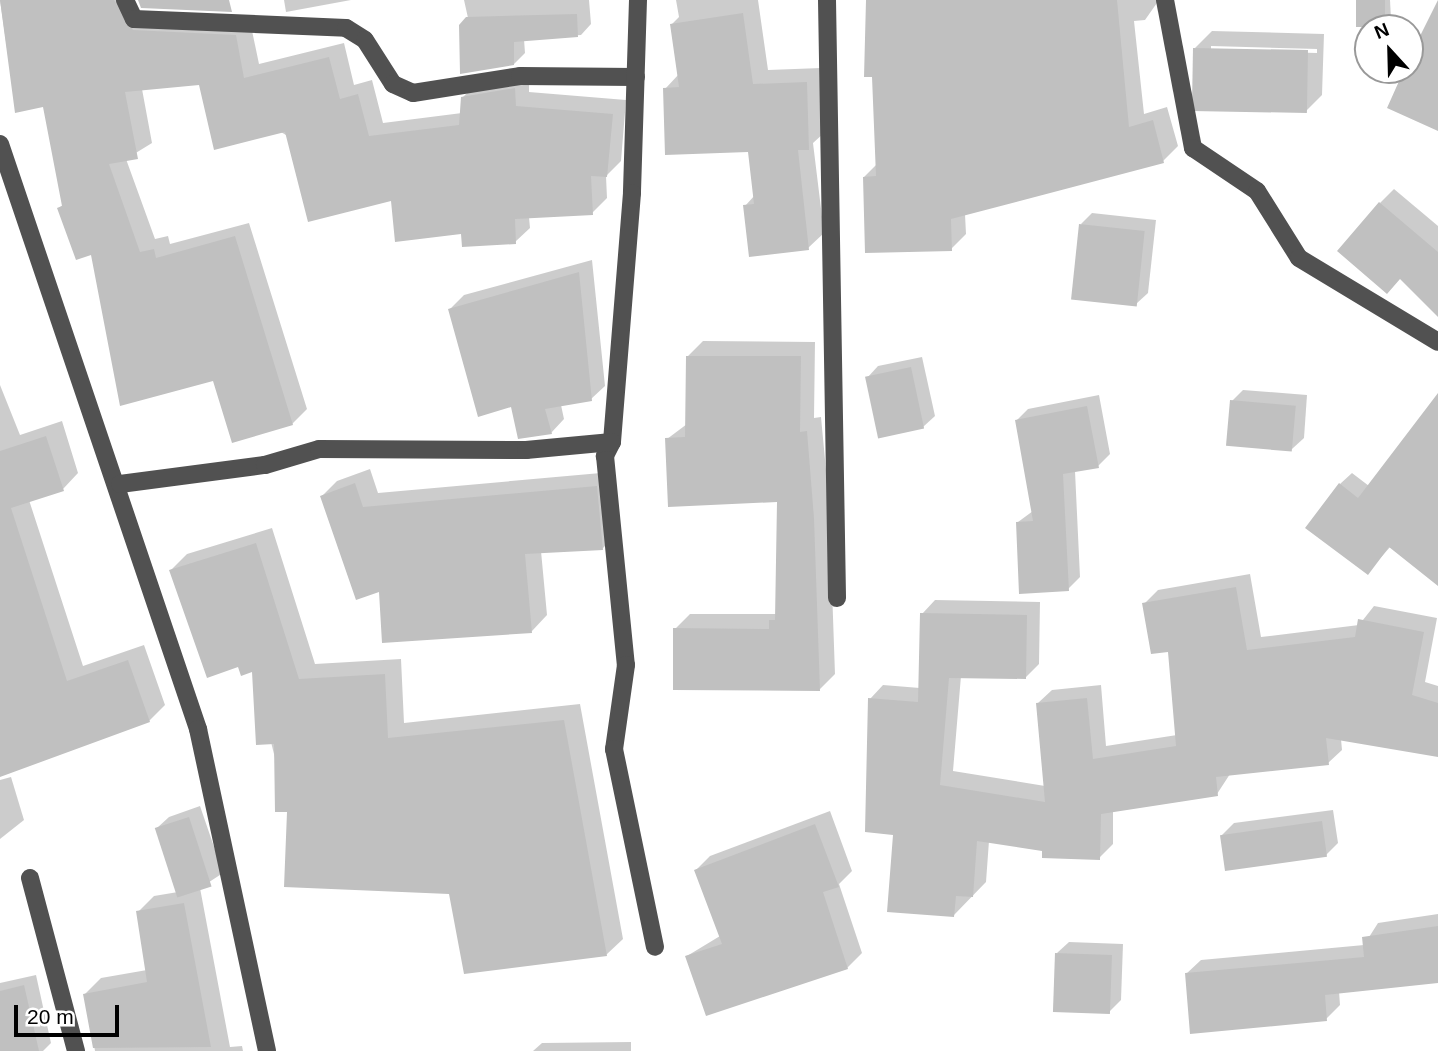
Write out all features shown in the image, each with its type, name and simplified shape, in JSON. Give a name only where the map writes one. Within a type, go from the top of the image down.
[{"type":"street","points":[[125,0],[134,19],[346,28],[365,40],[393,84],[412,93],[520,76],[636,76]]},
{"type":"street","points":[[638,0],[636,76],[612,442],[605,456],[626,665],[614,749],[655,947]]},
{"type":"street","points":[[827,0],[837,598]]},
{"type":"street","points":[[1165,0],[1192,148],[1257,191],[1298,258],[1438,342]]},
{"type":"street","points":[[0,144],[120,484],[198,729],[267,1051]]},
{"type":"street","points":[[120,484],[265,466],[319,449],[526,450],[612,442]]},
{"type":"street","points":[[30,878],[76,1051]]},
{"type":"building","points":[[0,0],[114,0],[133,30],[236,35],[244,78],[329,57],[340,99],[358,94],[369,136],[459,125],[461,97],[515,88],[516,106],[613,114],[607,177],[591,176],[593,215],[515,219],[516,244],[462,247],[461,234],[395,242],[391,201],[308,222],[285,132],[214,150],[199,85],[125,92],[138,159],[109,164],[140,252],[154,249],[156,258],[235,236],[293,425],[232,443],[213,381],[120,406],[91,255],[76,260],[57,208],[62,206],[43,107],[15,113]]},
{"type":"building","points":[[138,0],[229,0],[232,12],[141,8]]},
{"type":"building","points":[[866,0],[1117,0],[1129,127],[1153,120],[1164,163],[951,219],[952,251],[865,253],[863,177],[876,176],[872,77],[864,77]]},
{"type":"building","points":[[1356,0],[1385,0],[1385,14],[1356,14]]},
{"type":"building","points":[[1438,0],[1438,131],[1387,108],[1398,84],[1424,84],[1424,28]]},
{"type":"building","points":[[743,13],[753,84],[807,82],[809,150],[798,150],[809,250],[749,257],[743,205],[754,204],[748,152],[665,155],[663,88],[679,87],[670,24]]},
{"type":"building","points":[[577,14],[578,37],[514,42],[514,65],[460,74],[459,25],[466,17]]},
{"type":"building","points":[[1193,48],[1308,50],[1307,113],[1192,111]]},
{"type":"building","points":[[1379,202],[1438,252],[1438,317],[1400,279],[1387,294],[1337,251]]},
{"type":"building","points":[[1079,224],[1145,231],[1137,306],[1071,300]]},
{"type":"building","points":[[579,272],[592,401],[545,409],[552,434],[518,439],[511,407],[478,417],[448,309]]},
{"type":"building","points":[[686,356],[801,356],[800,432],[807,431],[814,518],[820,691],[673,690],[673,628],[769,629],[769,620],[775,620],[777,502],[668,507],[665,438],[685,437]]},
{"type":"building","points":[[911,367],[924,429],[878,438],[865,377]]},
{"type":"building","points":[[1438,393],[1438,586],[1389,547],[1368,575],[1305,528],[1339,483],[1358,498]]},
{"type":"building","points":[[1230,400],[1296,406],[1292,452],[1226,446]]},
{"type":"building","points":[[1087,406],[1099,468],[1063,474],[1069,591],[1019,594],[1016,522],[1033,521],[1015,420]]},
{"type":"building","points":[[46,436],[64,491],[11,508],[67,681],[128,660],[150,722],[0,777],[0,451]]},
{"type":"building","points":[[355,483],[363,507],[597,486],[603,550],[525,554],[532,633],[382,643],[379,592],[356,600],[320,496]]},
{"type":"building","points":[[256,543],[299,679],[385,674],[388,738],[564,720],[607,956],[464,974],[449,894],[284,887],[287,812],[275,812],[274,744],[256,745],[252,672],[241,676],[238,667],[207,678],[169,570]]},
{"type":"building","points":[[1236,587],[1247,650],[1355,637],[1358,619],[1424,632],[1412,695],[1438,703],[1438,757],[1326,738],[1329,765],[1216,777],[1218,796],[1101,814],[1100,860],[1042,858],[1042,851],[977,841],[973,897],[956,896],[954,917],[887,912],[893,835],[865,832],[868,698],[918,702],[920,613],[1027,615],[1026,679],[949,678],[940,785],[1045,802],[1036,703],[1087,698],[1093,759],[1176,746],[1168,652],[1151,654],[1142,603]]},
{"type":"building","points":[[189,817],[212,886],[177,898],[155,828]]},
{"type":"building","points":[[1322,821],[1327,857],[1225,871],[1220,835]]},
{"type":"building","points":[[815,824],[839,887],[823,892],[848,969],[706,1016],[685,956],[722,944],[694,870]]},
{"type":"building","points":[[184,903],[211,1047],[93,1048],[83,994],[147,982],[136,911]]},
{"type":"building","points":[[1438,926],[1438,983],[1325,995],[1327,1021],[1190,1034],[1185,973],[1364,957],[1362,937]]},
{"type":"building","points":[[1055,953],[1112,955],[1110,1014],[1053,1012]]},
{"type":"building","points":[[24,985],[39,1051],[0,1051],[0,991]]}]
